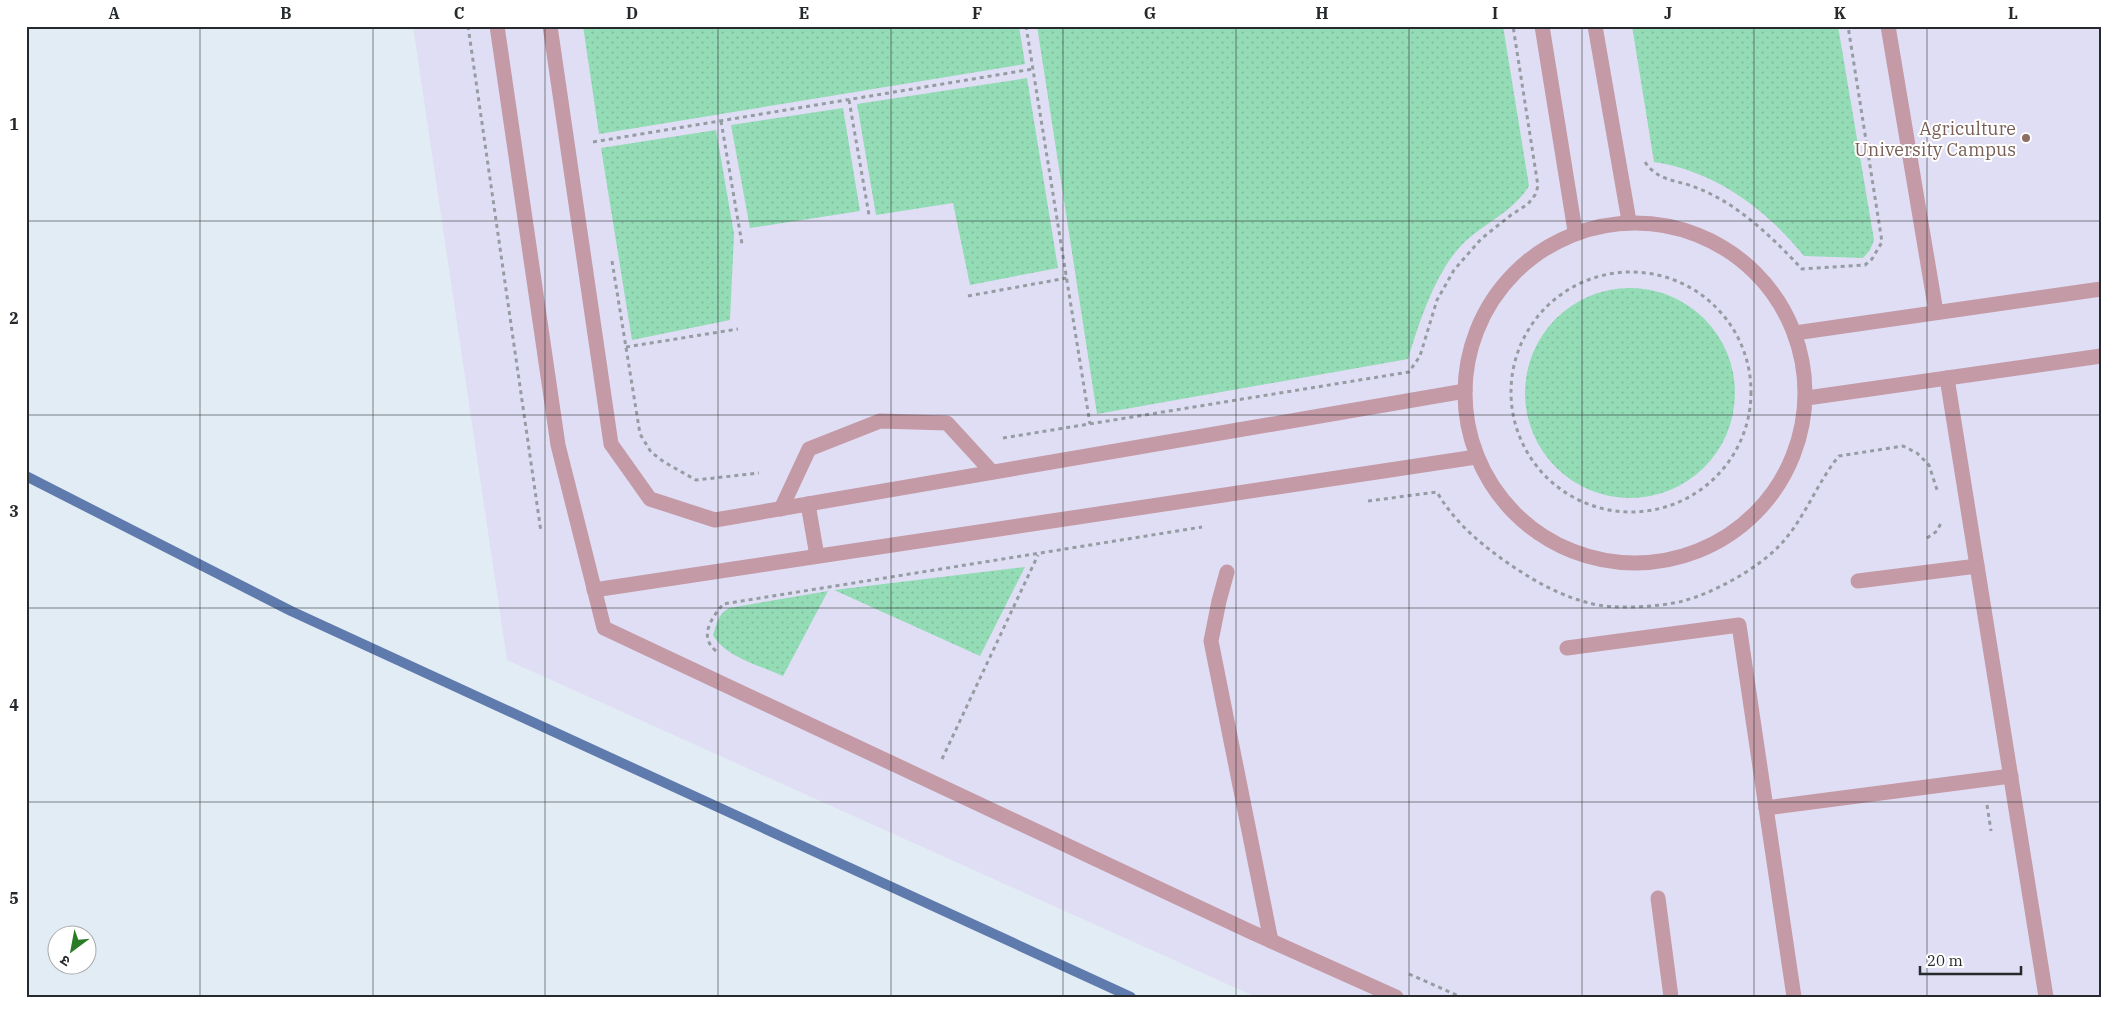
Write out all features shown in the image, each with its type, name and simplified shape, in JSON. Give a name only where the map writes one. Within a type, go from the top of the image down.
[{"type":"street","points":[[497,26],[558,446],[604,628],[1271,941],[1396,997]]},
{"type":"street","points":[[550,26],[611,444],[650,499],[715,520],[1465,391]]},
{"type":"street","points":[[1542,26],[1575,232]]},
{"type":"street","points":[[1595,26],[1629,221]]},
{"type":"street","points":[[1888,26],[1936,312]]},
{"type":"street","points":[[1629,221],[1685,229],[1735,253],[1774,292],[1795,333],[1799,342],[1807,398],[1796,454],[1767,503],[1723,541],[1669,561],[1611,563],[1556,545],[1510,510],[1476,457],[1463,406],[1468,351],[1490,300],[1527,259],[1575,232],[1629,221]]},
{"type":"street","points":[[1795,333],[2101,289]]},
{"type":"street","points":[[1807,398],[2101,356]]},
{"type":"street","points":[[1947,378],[2046,997]]},
{"type":"street","points":[[781,509],[809,449],[880,421],[947,423],[992,472]]},
{"type":"street","points":[[594,590],[1476,457]]},
{"type":"street","points":[[808,504],[817,556]]},
{"type":"street","points":[[1858,581],[1977,566]]},
{"type":"street","points":[[1227,572],[1211,641],[1271,941]]},
{"type":"street","points":[[1567,648],[1739,625],[1794,997]]},
{"type":"street","points":[[1766,808],[2011,776]]},
{"type":"street","points":[[1658,898],[1671,997]]},
{"type":"path","points":[[468,26],[541,532]]},
{"type":"path","points":[[1026,26],[1090,424]]},
{"type":"path","points":[[1003,438],[1409,372],[1420,356],[1437,300],[1454,270],[1481,239],[1528,204],[1536,195],[1538,186],[1513,26]]},
{"type":"path","points":[[1644,154],[1646,164],[1663,179],[1691,186],[1718,197],[1745,215],[1802,269],[1865,265],[1872,259],[1882,242],[1848,26]]},
{"type":"path","points":[[593,142],[1033,70]]},
{"type":"path","points":[[849,100],[869,215]]},
{"type":"path","points":[[721,121],[742,244]]},
{"type":"path","points":[[592,133],[595,152]]},
{"type":"path","points":[[612,259],[640,434],[651,452],[681,473],[696,480],[759,473]]},
{"type":"path","points":[[1611,272],[1652,272],[1690,286],[1722,312],[1744,348],[1752,388],[1746,428],[1728,465],[1698,492],[1663,508],[1625,512],[1587,504],[1554,485],[1528,456],[1514,421],[1510,383],[1518,346],[1540,311],[1572,286],[1611,272]]},
{"type":"path","points":[[968,296],[1067,278]]},
{"type":"path","points":[[626,347],[738,329]]},
{"type":"path","points":[[1361,502],[1437,492],[1446,507],[1475,539],[1522,574],[1558,593],[1591,604],[1627,607],[1684,601],[1738,578],[1776,549],[1798,523],[1839,456],[1903,446],[1917,453],[1929,465],[1940,500]]},
{"type":"path","points":[[1927,538],[1937,531],[1942,523],[1943,516]]},
{"type":"path","points":[[719,653],[710,646],[707,633],[712,618],[723,604],[1039,555],[1202,527]]},
{"type":"path","points":[[942,759],[1039,555]]},
{"type":"shaded area","points":[[413,26],[2101,26],[2101,997],[1256,997],[507,660]]},
{"type":"green space","points":[[583,26],[1019,26],[1025,64],[599,134]]},
{"type":"green space","points":[[1037,26],[1503,26],[1529,186],[1509,209],[1468,239],[1447,264],[1424,311],[1408,359],[1097,414]]},
{"type":"green space","points":[[1632,26],[1838,26],[1874,240],[1870,250],[1863,258],[1804,256],[1773,223],[1738,195],[1698,174],[1654,162]]},
{"type":"green space","points":[[1027,78],[1058,268],[970,285],[953,203],[876,215],[857,104]]},
{"type":"green space","points":[[843,108],[860,211],[750,228],[731,125]]},
{"type":"green space","points":[[716,130],[734,234],[730,320],[632,340],[601,148]]},
{"type":"green space","points":[[1630,288],[1650,290],[1670,296],[1697,312],[1711,326],[1727,353],[1733,373],[1735,393],[1733,413],[1727,433],[1711,460],[1697,474],[1670,490],[1650,496],[1630,498],[1610,496],[1590,490],[1563,474],[1549,460],[1533,433],[1527,413],[1525,393],[1527,373],[1533,353],[1549,326],[1563,312],[1590,296],[1610,290]]},
{"type":"green space","points":[[1025,567],[980,656],[834,590]]},
{"type":"green space","points":[[828,591],[783,676],[735,655],[719,643],[713,635],[720,616],[729,608]]},
{"type":"waterway","points":[[26,476],[291,611],[1131,997]]},
{"type":"place","name":"Agriculture University Campus","points":[[2026,138]]}]
